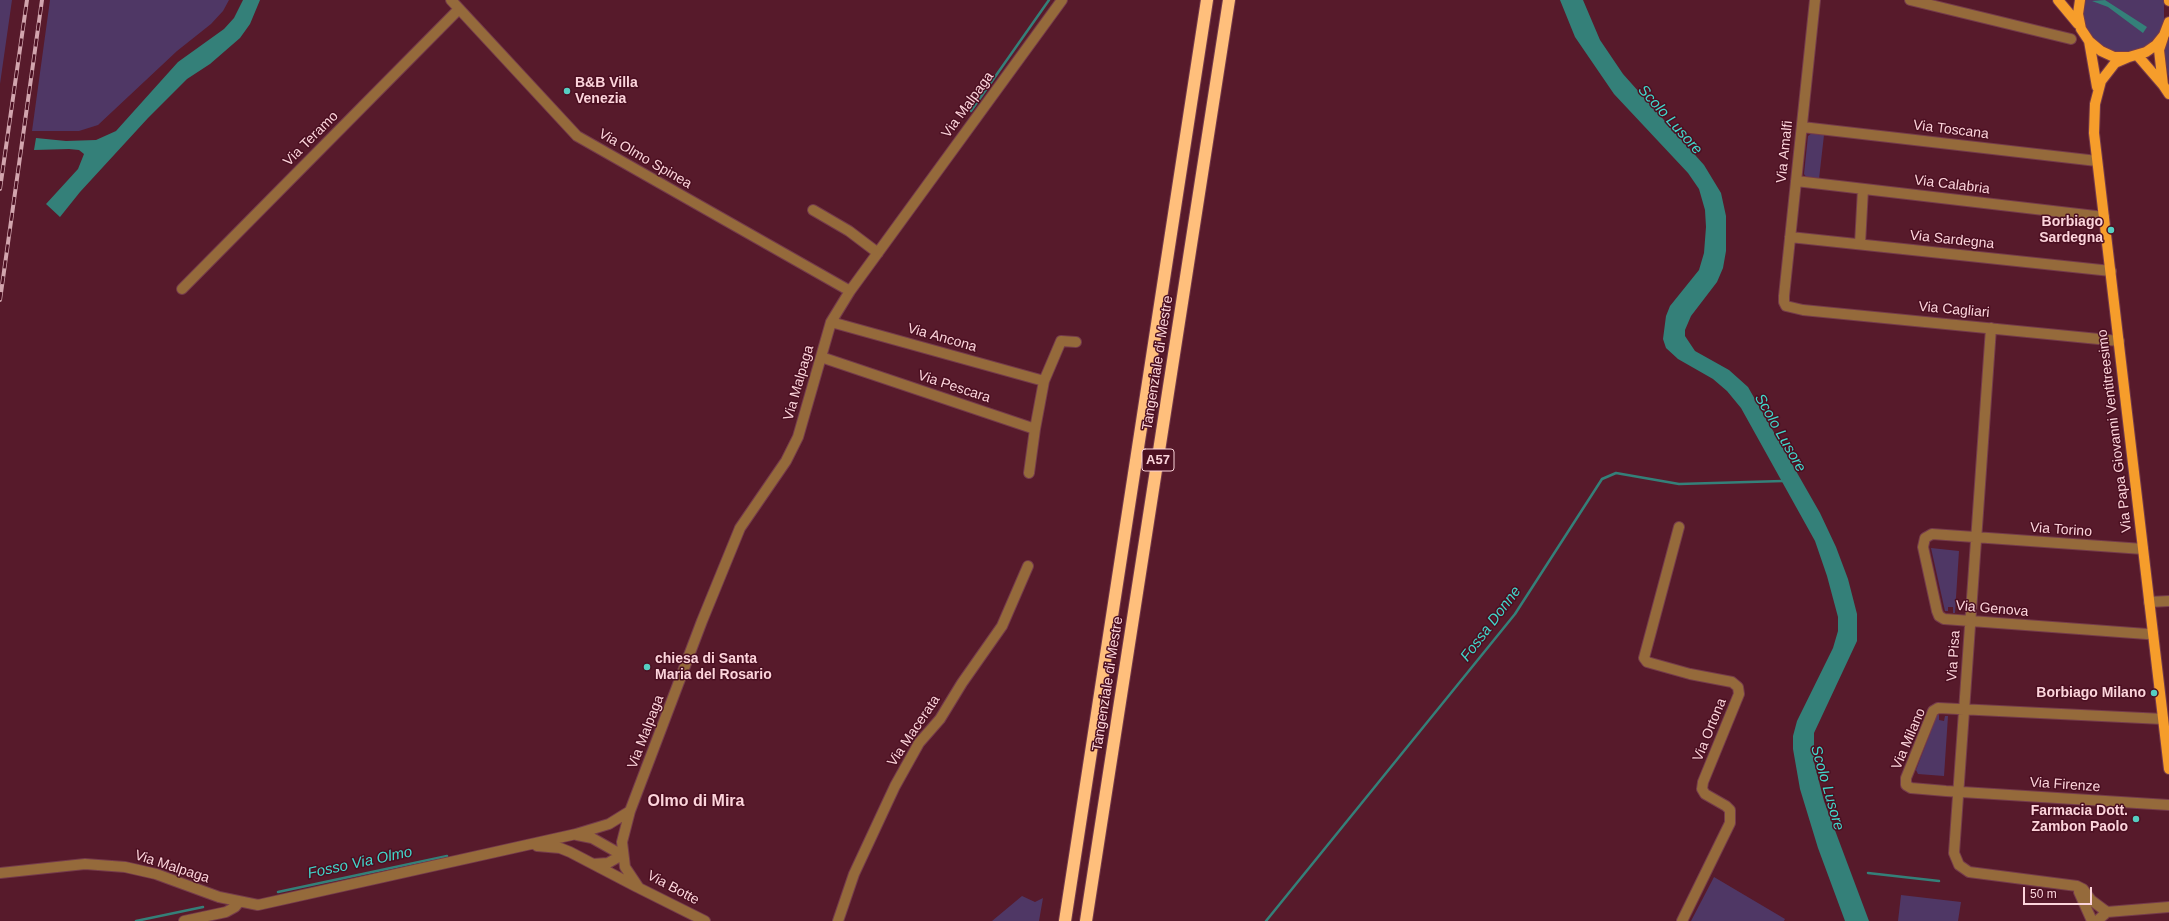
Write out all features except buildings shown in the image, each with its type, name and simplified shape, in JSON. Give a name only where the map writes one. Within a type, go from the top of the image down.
[{"type":"highway","name":"Tangenziale di Mestre","points":[[1064,921],[1207,0]]},
{"type":"highway","name":"Tangenziale di Mestre","points":[[1086,921],[1229,0]]},
{"type":"main road","points":[[2058,0],[2089,41],[2101,51],[2114,56],[2133,57],[2164,85],[2169,94]]},
{"type":"main road","points":[[2080,0],[2078,14],[2081,29]]},
{"type":"main road","points":[[2164,85],[2160,50],[2169,22]]},
{"type":"main road","name":"Via Papa Giovanni Ventitreesimo","points":[[2097,90],[2101,81],[2115,63],[2133,57],[2156,45],[2164,35]]},
{"type":"main road","name":"Via Papa Giovanni Ventitreesimo","points":[[2089,41],[2097,76],[2097,90],[2093,118],[2097,161],[2169,769]]},
{"type":"street","name":"Via Olmo Spinea","points":[[452,0],[578,136],[850,292]]},
{"type":"street","name":"Via Malpaga","points":[[576,834],[592,838],[622,855],[622,842],[630,811],[732,545],[740,528],[786,461],[798,437],[832,322],[850,292],[1062,0]]},
{"type":"street","name":"Via Amalfi","points":[[1786,306],[1784,296],[1815,0]]},
{"type":"street","points":[[1910,0],[2070,39]]},
{"type":"street","name":"Via Teramo","points":[[182,289],[459,9]]},
{"type":"street","name":"Via Toscana","points":[[1802,127],[2097,161]]},
{"type":"street","name":"Via Calabria","points":[[1796,182],[2104,216]]},
{"type":"street","points":[[1860,244],[1863,189]]},
{"type":"street","points":[[813,210],[849,231],[878,253]]},
{"type":"street","name":"Via Sardegna","points":[[1790,237],[2110,271]]},
{"type":"street","name":"Via Cagliari","points":[[1786,306],[1803,310],[2119,341]]},
{"type":"street","name":"Via Ancona","points":[[832,322],[1044,381]]},
{"type":"street","name":"Via Pisa","points":[[1990,328],[1954,853],[1959,865],[1963,869],[1975,873],[2076,886]]},
{"type":"street","points":[[1029,473],[1044,381],[1061,341],[1076,342]]},
{"type":"street","name":"Via Pescara","points":[[821,357],[1036,429]]},
{"type":"street","name":"Via Ortona","points":[[1679,527],[1644,658],[1647,662],[1690,674],[1732,682],[1738,687],[1739,694],[1703,782],[1702,789],[1705,794],[1726,806],[1730,810],[1730,824],[1682,921]]},
{"type":"street","name":"Via Genova","points":[[1976,537],[1932,534],[1925,538],[1923,542],[1939,616],[1944,619],[1970,622],[2153,633]]},
{"type":"street","name":"Via Torino","points":[[1976,537],[2143,549]]},
{"type":"street","name":"Via Macerata","points":[[838,921],[854,874],[894,786],[919,743],[940,719],[962,683],[1002,626],[1028,566]]},
{"type":"street","points":[[2149,602],[2169,601]]},
{"type":"street","name":"Via Milano","points":[[1959,792],[1911,788],[1906,785],[1906,778],[1933,711],[1938,708],[2163,720]]},
{"type":"street","name":"Via Firenze","points":[[1959,792],[2169,805]]},
{"type":"street","name":"Via Malpaga","points":[[0,873],[85,864],[119,866],[156,874],[219,897],[258,905],[531,845],[560,836],[576,834],[609,824],[630,811]]},
{"type":"street","name":"Via Malpaga","points":[[531,845],[560,848],[639,888]]},
{"type":"street","points":[[591,863],[608,863],[622,855]]},
{"type":"street","name":"Via Botte","points":[[622,855],[625,867],[639,888],[704,921]]},
{"type":"street","points":[[2076,886],[2083,889],[2091,900],[2107,912]]},
{"type":"street","points":[[2076,886],[2092,921]]},
{"type":"street","points":[[184,921],[226,912],[235,908],[239,902]]},
{"type":"street","points":[[2097,921],[2107,912],[2169,907]]},
{"type":"shaded area","points":[[0,0],[12,0],[0,84]]},
{"type":"shaded area","points":[[50,0],[229,0],[223,11],[211,24],[177,51],[98,125],[79,131],[32,131]]},
{"type":"shaded area","points":[[2083,0],[2164,0],[2164,21],[2158,35],[2147,46],[2133,52],[2109,51],[2096,43],[2083,24]]},
{"type":"shaded area","points":[[2169,38],[2169,79],[2163,52]]},
{"type":"shaded area","points":[[1812,133],[1824,135],[1819,179],[1807,178],[1804,174],[1808,136]]},
{"type":"shaded area","points":[[1931,548],[1959,551],[1955,613],[1953,613],[1953,607],[1948,607],[1948,611],[1945,611]]},
{"type":"shaded area","points":[[1937,715],[1939,715],[1939,720],[1944,721],[1945,716],[1948,716],[1944,776],[1918,774],[1916,770]]},
{"type":"shaded area","points":[[1714,877],[1785,919],[1784,921],[1691,921]]},
{"type":"shaded area","points":[[1901,895],[1961,902],[1958,921],[1898,921]]},
{"type":"shaded area","points":[[1022,896],[1035,902],[1043,898],[1039,921],[992,921]]},
{"type":"water","points":[[243,0],[260,0],[250,24],[240,38],[210,64],[187,79],[148,118],[80,192],[60,217],[46,204],[78,169],[84,154],[79,150],[69,149],[34,150],[36,138],[66,141],[96,140],[116,131],[178,62],[224,29],[234,18]]},
{"type":"water","points":[[1560,0],[1583,0],[1600,40],[1623,74],[1704,165],[1721,193],[1726,216],[1726,251],[1723,268],[1717,282],[1691,316],[1685,330],[1685,336],[1695,351],[1729,370],[1748,387],[1820,513],[1836,547],[1848,579],[1857,614],[1857,641],[1814,733],[1814,762],[1824,801],[1869,921],[1845,921],[1818,848],[1800,789],[1793,749],[1793,736],[1797,721],[1833,648],[1838,631],[1838,617],[1827,576],[1815,541],[1741,408],[1727,391],[1713,379],[1678,359],[1666,348],[1663,339],[1666,316],[1670,306],[1699,270],[1704,253],[1706,227],[1705,210],[1699,189],[1688,173],[1614,94],[1575,37]]},
{"type":"water","points":[[2105,0],[2147,27],[2143,33],[2108,7],[2092,1]]},
{"type":"waterway","name":"Fosso Via Olmo","points":[[971,111],[1049,0]]},
{"type":"waterway","name":"Fossa Donne","points":[[1266,921],[1515,614],[1602,479],[1616,473],[1679,484],[1783,481]]},
{"type":"waterway","name":"Fosso Via Olmo","points":[[278,892],[447,856]]},
{"type":"waterway","points":[[1868,873],[1939,881]]},
{"type":"waterway","name":"Fosso Via Olmo","points":[[136,921],[203,907]]},
{"type":"railway","points":[[0,189],[27,0]]},
{"type":"railway","points":[[0,300],[42,0]]},
{"type":"place","name":"B&B Villa Venezia","points":[[567,91]]},
{"type":"place","name":"Borbiago Sardegna","points":[[2111,230]]},
{"type":"place","name":"chiesa di Santa Maria del Rosario","points":[[647,667]]},
{"type":"place","name":"Borbiago Milano","points":[[2154,693]]},
{"type":"place","name":"Farmacia Dott. Zambon Paolo","points":[[2136,819]]},
{"type":"district","name":"Olmo di Mira","points":[[696,802]]},
{"type":"water label","name":"Scolo Lusore","points":[[1670,120]]},
{"type":"water label","name":"Scolo Lusore","points":[[1780,433]]},
{"type":"water label","name":"Scolo Lusore","points":[[1827,788]]}]
